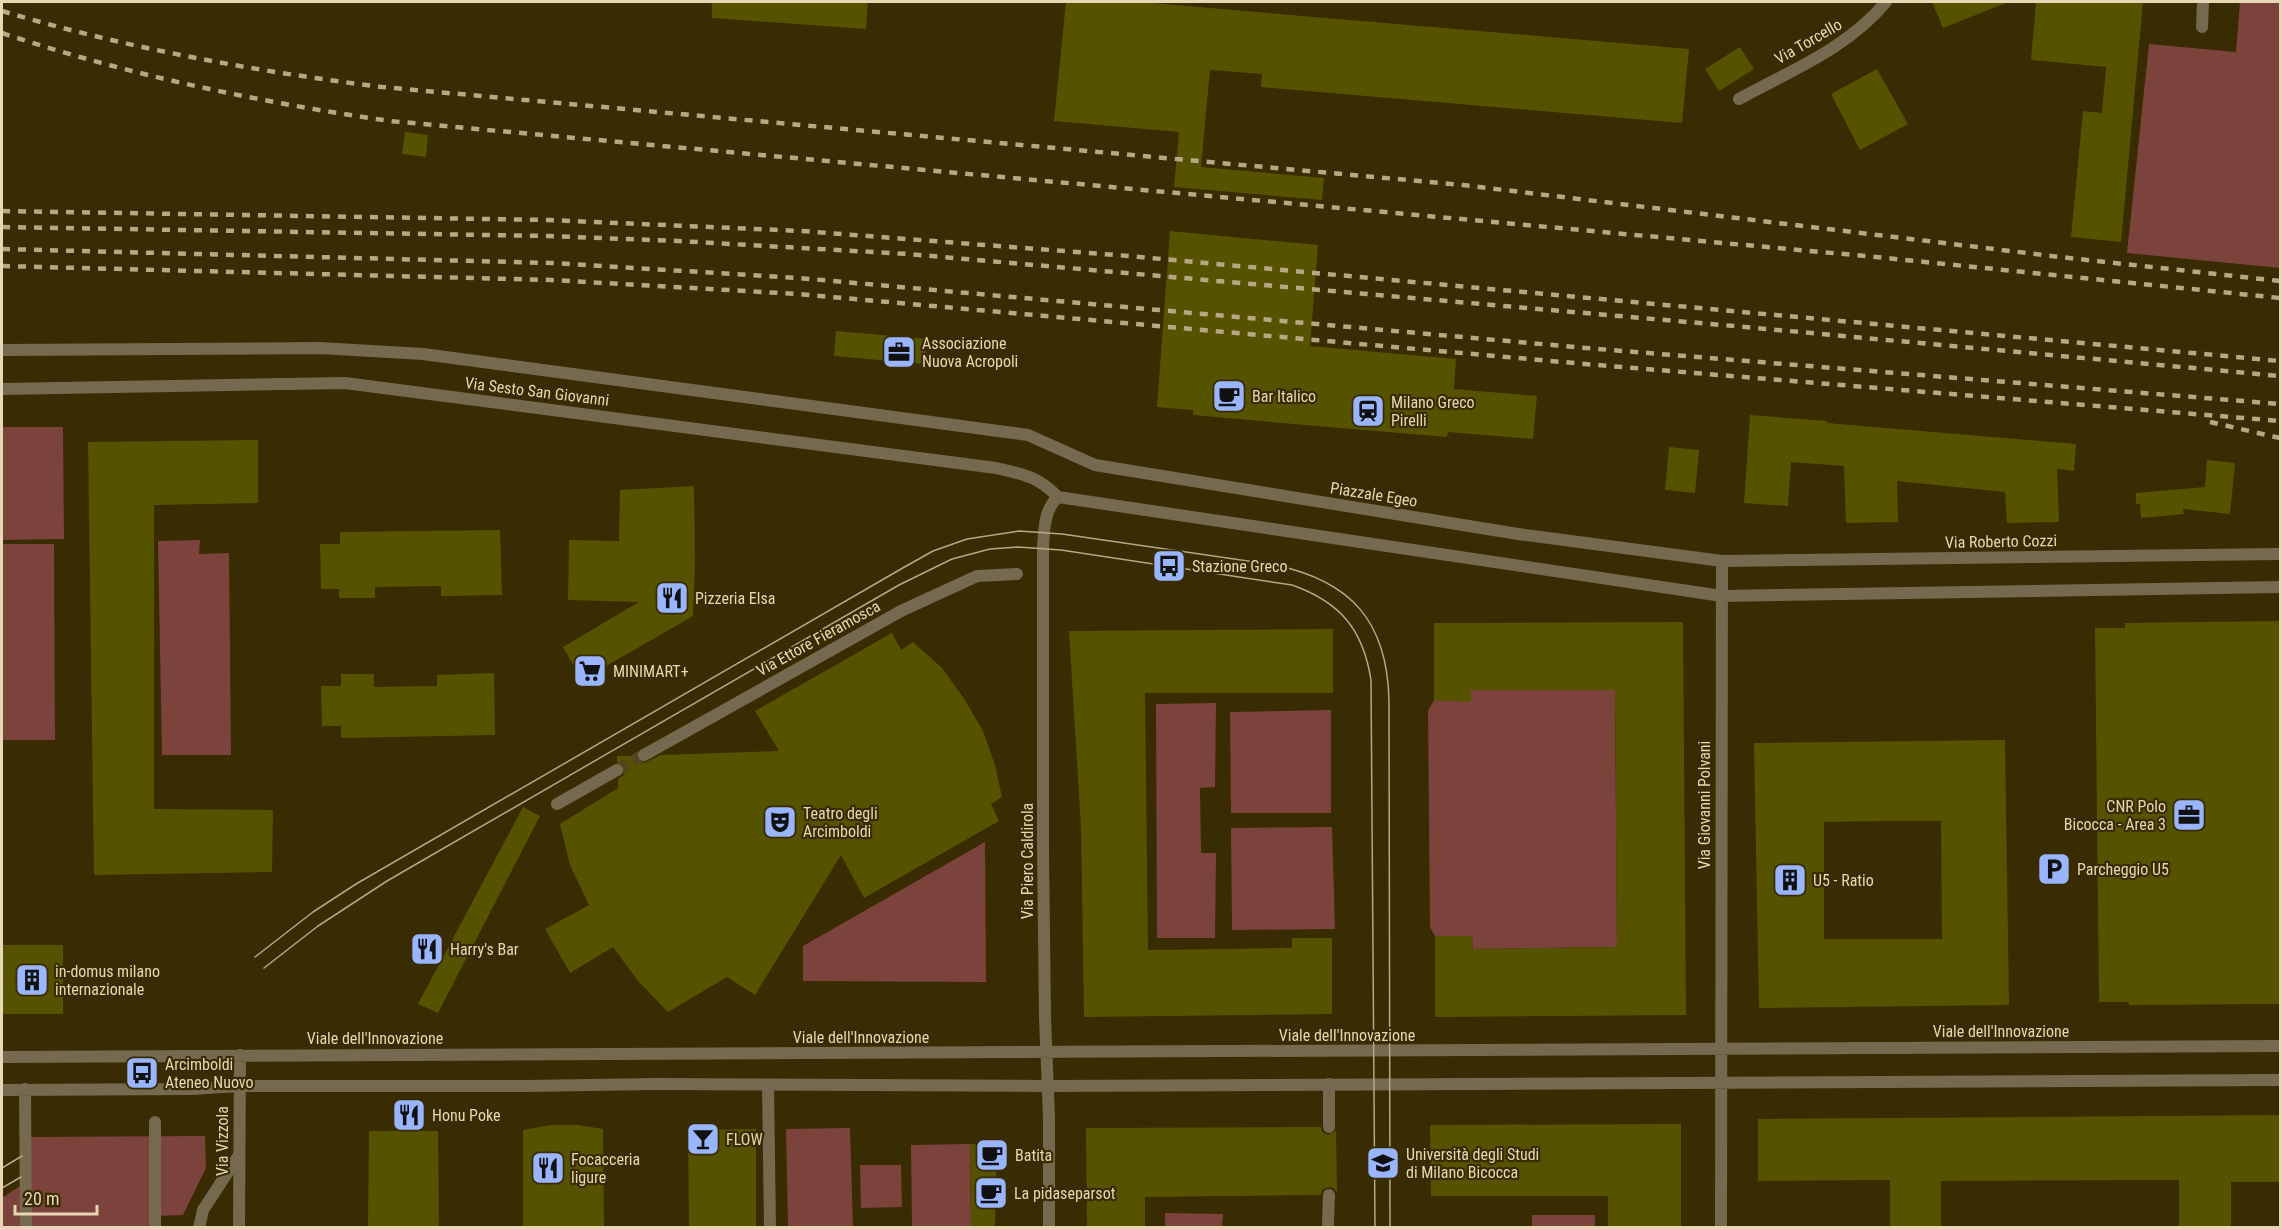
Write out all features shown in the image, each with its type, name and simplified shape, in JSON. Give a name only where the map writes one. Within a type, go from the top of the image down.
[{"type":"street","name":"Via Torcello","points":[[1739,99],[1852,36],[1875,16],[1886,2]]},
{"type":"street","points":[[2202,27],[2203,2]]},
{"type":"street","name":"Via Sesto San Giovanni","points":[[2,350],[320,348],[423,354],[1028,435]]},
{"type":"street","name":"Via Sesto San Giovanni","points":[[2,389],[345,382],[996,468],[1028,475],[1045,484],[1058,497]]},
{"type":"street","name":"Piazzale Egeo","points":[[1028,435],[1095,465],[1518,534],[1722,561]]},
{"type":"street","points":[[1058,497],[1722,596],[2280,587]]},
{"type":"street","name":"Via Piero Caldirola","points":[[1049,1227],[1043,848],[1043,548],[1046,519],[1052,502],[1058,497]]},
{"type":"street","name":"Via Roberto Cozzi","points":[[1722,561],[2280,554]]},
{"type":"street","name":"Via Giovanni Polvani","points":[[1721,1049],[1722,561]]},
{"type":"street","name":"Via Ettore Fieramosca","points":[[644,755],[901,611],[977,576],[1017,574]]},
{"type":"street","points":[[557,804],[617,770]]},
{"type":"street","name":"Viale dell'Innovazione","points":[[2,1057],[2280,1046]]},
{"type":"street","points":[[1721,1049],[1721,1227]]},
{"type":"street","name":"Via Vizzola","points":[[239,1227],[240,1055]]},
{"type":"street","points":[[2,1089],[191,1089],[239,1086],[1047,1086],[2280,1080]]},
{"type":"street","points":[[1329,1083],[1329,1126]]},
{"type":"street","points":[[768,1085],[770,1227]]},
{"type":"street","points":[[25,1089],[26,1227]]},
{"type":"street","points":[[155,1122],[155,1227]]},
{"type":"street","points":[[199,1227],[203,1210],[239,1155]]},
{"type":"street","points":[[1328,1224],[1329,1195]]},
{"type":"shaded area","points":[[2240,2],[2280,2],[2280,268],[2127,253],[2149,44],[2236,52]]},
{"type":"shaded area","points":[[2,427],[63,427],[64,539],[2,540]]},
{"type":"shaded area","points":[[200,540],[199,554],[229,553],[231,755],[162,755],[158,541]]},
{"type":"shaded area","points":[[2,544],[54,544],[55,740],[2,740]]},
{"type":"shaded area","points":[[1471,690],[1615,690],[1617,947],[1473,949],[1472,937],[1435,936],[1430,927],[1428,711],[1434,700],[1471,701]]},
{"type":"shaded area","points":[[1216,703],[1215,787],[1200,788],[1201,853],[1216,853],[1215,938],[1157,938],[1156,704]]},
{"type":"shaded area","points":[[1331,710],[1331,813],[1231,813],[1230,712]]},
{"type":"shaded area","points":[[1332,827],[1335,929],[1232,930],[1231,828]]},
{"type":"shaded area","points":[[985,842],[986,982],[803,981],[803,946]]},
{"type":"shaded area","points":[[850,1128],[853,1227],[788,1227],[786,1129]]},
{"type":"shaded area","points":[[205,1136],[206,1168],[183,1215],[155,1216],[155,1227],[2,1228],[2,1198],[26,1182],[26,1137]]},
{"type":"shaded area","points":[[970,1144],[971,1227],[912,1227],[911,1145]]},
{"type":"shaded area","points":[[860,1165],[901,1165],[902,1207],[861,1208]]},
{"type":"shaded area","points":[[1165,1213],[1223,1214],[1222,1227],[1165,1227]]},
{"type":"shaded area","points":[[1532,1215],[1595,1215],[1595,1227],[1532,1227]]},
{"type":"building","points":[[712,2],[868,2],[866,29],[712,18]]},
{"type":"building","points":[[1066,2],[1140,2],[1689,49],[1682,123],[1261,87],[1262,74],[1210,70],[1201,167],[1324,178],[1322,200],[1174,187],[1179,132],[1054,121]]},
{"type":"building","points":[[1932,2],[2006,2],[2006,3],[1943,28]]},
{"type":"building","points":[[2036,2],[2143,2],[2121,242],[2071,237],[2083,111],[2102,113],[2106,67],[2031,60]]},
{"type":"building","points":[[1740,47],[1754,69],[1719,91],[1705,69]]},
{"type":"building","points":[[1877,69],[1908,124],[1860,150],[1831,94]]},
{"type":"building","points":[[405,132],[428,135],[426,157],[402,154]]},
{"type":"building","points":[[1170,231],[1318,245],[1310,346],[1456,359],[1454,389],[1537,396],[1533,439],[1448,432],[1447,437],[1282,423],[1193,415],[1193,410],[1157,407]]},
{"type":"building","points":[[836,331],[927,339],[924,364],[834,356]]},
{"type":"building","points":[[1750,415],[2076,444],[2074,471],[2057,469],[2059,522],[2007,523],[2005,492],[1897,481],[1898,522],[1846,523],[1844,466],[1791,462],[1788,506],[1744,503]]},
{"type":"building","points":[[258,440],[258,503],[154,505],[154,809],[273,810],[272,872],[94,875],[88,442]]},
{"type":"building","points":[[1669,447],[1699,450],[1695,493],[1665,490]]},
{"type":"building","points":[[2207,460],[2235,463],[2230,514],[2183,509],[2184,514],[2141,518],[2140,504],[2136,504],[2136,493],[2205,487]]},
{"type":"building","points":[[694,486],[693,616],[582,680],[563,647],[639,602],[568,600],[569,540],[619,541],[620,490]]},
{"type":"building","points":[[500,530],[502,595],[441,596],[441,586],[375,587],[375,598],[339,598],[339,589],[321,589],[320,544],[340,544],[340,532]]},
{"type":"building","name":"CNR Polo Bicocca - Area 3","points":[[2280,621],[2280,1004],[2129,1005],[2129,1002],[2099,1002],[2095,628],[2125,628],[2125,623]]},
{"type":"building","points":[[1683,622],[1686,1015],[1435,1017],[1435,936],[1472,936],[1473,949],[1617,947],[1615,690],[1471,690],[1471,702],[1434,700],[1434,623]]},
{"type":"building","points":[[1333,629],[1333,693],[1145,693],[1148,950],[1292,948],[1292,938],[1332,938],[1332,1014],[1084,1017],[1081,827],[1069,631]]},
{"type":"building","name":"Teatro degli Arcimboldi","points":[[892,633],[901,650],[913,642],[942,668],[965,700],[983,731],[995,765],[1002,797],[991,804],[999,821],[864,898],[841,855],[755,995],[727,977],[668,1012],[638,981],[613,947],[570,973],[545,929],[589,905],[570,865],[560,824],[618,788],[618,779],[624,775],[625,769],[622,763],[617,762],[617,756],[636,756],[639,762],[644,763],[661,755],[779,751],[755,711]]},
{"type":"building","points":[[494,673],[495,735],[341,738],[341,726],[322,726],[321,686],[341,686],[341,674],[374,674],[374,687],[437,686],[437,675]]},
{"type":"building","name":"U5 - Ratio","points":[[2005,740],[2009,1005],[1759,1008],[1754,743]],"holes":[[[1941,821],[1942,939],[1824,939],[1824,822]]]},
{"type":"building","points":[[523,807],[540,816],[438,1013],[418,1004]]},
{"type":"building","name":"in-domus milano internazionale","points":[[2,945],[63,945],[63,1014],[2,1014]]},
{"type":"building","points":[[2280,1115],[2280,1182],[2231,1182],[2231,1227],[2179,1227],[2179,1180],[1941,1181],[1941,1227],[1890,1227],[1890,1180],[1758,1181],[1758,1119]]},
{"type":"building","points":[[1681,1124],[1681,1227],[1608,1227],[1608,1196],[1431,1196],[1430,1125]]},
{"type":"building","points":[[551,1125],[578,1125],[603,1129],[604,1227],[523,1227],[523,1130]]},
{"type":"building","points":[[1321,1127],[1322,1132],[1328,1135],[1336,1131],[1337,1194],[1334,1188],[1329,1187],[1322,1190],[1321,1195],[1145,1197],[1145,1227],[1087,1227],[1086,1128]]},
{"type":"building","points":[[756,1129],[756,1227],[689,1227],[688,1130]]},
{"type":"building","points":[[369,1131],[438,1131],[439,1227],[368,1227]]},
{"type":"building","points":[[997,1143],[995,1227],[971,1227],[970,1144]]},
{"type":"tunnel","points":[[617,770],[644,755]]},
{"type":"tram line","points":[[255,957],[313,912],[356,884],[933,551],[967,539],[1019,531],[1062,534],[1275,565],[1302,572],[1325,582],[1344,594],[1360,609],[1372,627],[1381,648],[1387,672],[1389,700],[1390,1228]]},
{"type":"tram line","points":[[264,968],[318,926],[387,881],[899,585],[952,559],[990,549],[1018,547],[1061,550],[1292,585],[1323,600],[1346,620],[1362,646],[1371,680],[1375,1228]]},
{"type":"tram line","points":[[2,1168],[22,1156]]},
{"type":"tram line","points":[[2,1188],[21,1177]]},
{"type":"railway","points":[[2,11],[96,36],[190,57],[286,74],[382,87],[1463,185],[2060,257],[2280,281]]},
{"type":"railway","points":[[2,33],[97,62],[194,86],[390,121],[1876,257],[2280,298]]},
{"type":"railway","points":[[2,211],[548,220],[802,231],[1129,256],[2280,361]]},
{"type":"railway","points":[[2,227],[548,236],[908,254],[2280,376]]},
{"type":"railway","points":[[2,249],[552,263],[799,278],[1586,348],[2280,404]]},
{"type":"railway","points":[[2,266],[551,280],[798,294],[1585,364],[2280,421]]},
{"type":"railway","points":[[2210,422],[2280,438]]},
{"type":"place","name":"Associazione Nuova Acropoli","points":[[899,352]]},
{"type":"place","name":"Bar Italico","points":[[1229,396]]},
{"type":"place","name":"Milano Greco Pirelli","points":[[1368,411]]},
{"type":"place","name":"Stazione Greco","points":[[1169,566]]},
{"type":"place","name":"Pizzeria Elsa","points":[[672,598]]},
{"type":"place","name":"MINIMART+","points":[[590,671]]},
{"type":"place","name":"CNR Polo Bicocca - Area 3","points":[[2189,815]]},
{"type":"place","name":"Teatro degli Arcimboldi","points":[[780,822]]},
{"type":"place","name":"Parcheggio U5","points":[[2054,869]]},
{"type":"place","name":"U5 - Ratio","points":[[1790,880]]},
{"type":"place","name":"Harry's Bar","points":[[427,949]]},
{"type":"place","name":"in-domus milano internazionale","points":[[32,980]]},
{"type":"place","name":"Arcimboldi Ateneo Nuovo","points":[[142,1073]]},
{"type":"place","name":"Honu Poke","points":[[409,1115]]},
{"type":"place","name":"FLOW","points":[[703,1139]]},
{"type":"place","name":"Batita","points":[[992,1155]]},
{"type":"place","name":"Università degli Studi di Milano Bicocca","points":[[1383,1163]]},
{"type":"place","name":"Focacceria ligure","points":[[548,1168]]},
{"type":"place","name":"La pidaseparsot","points":[[991,1193]]}]
